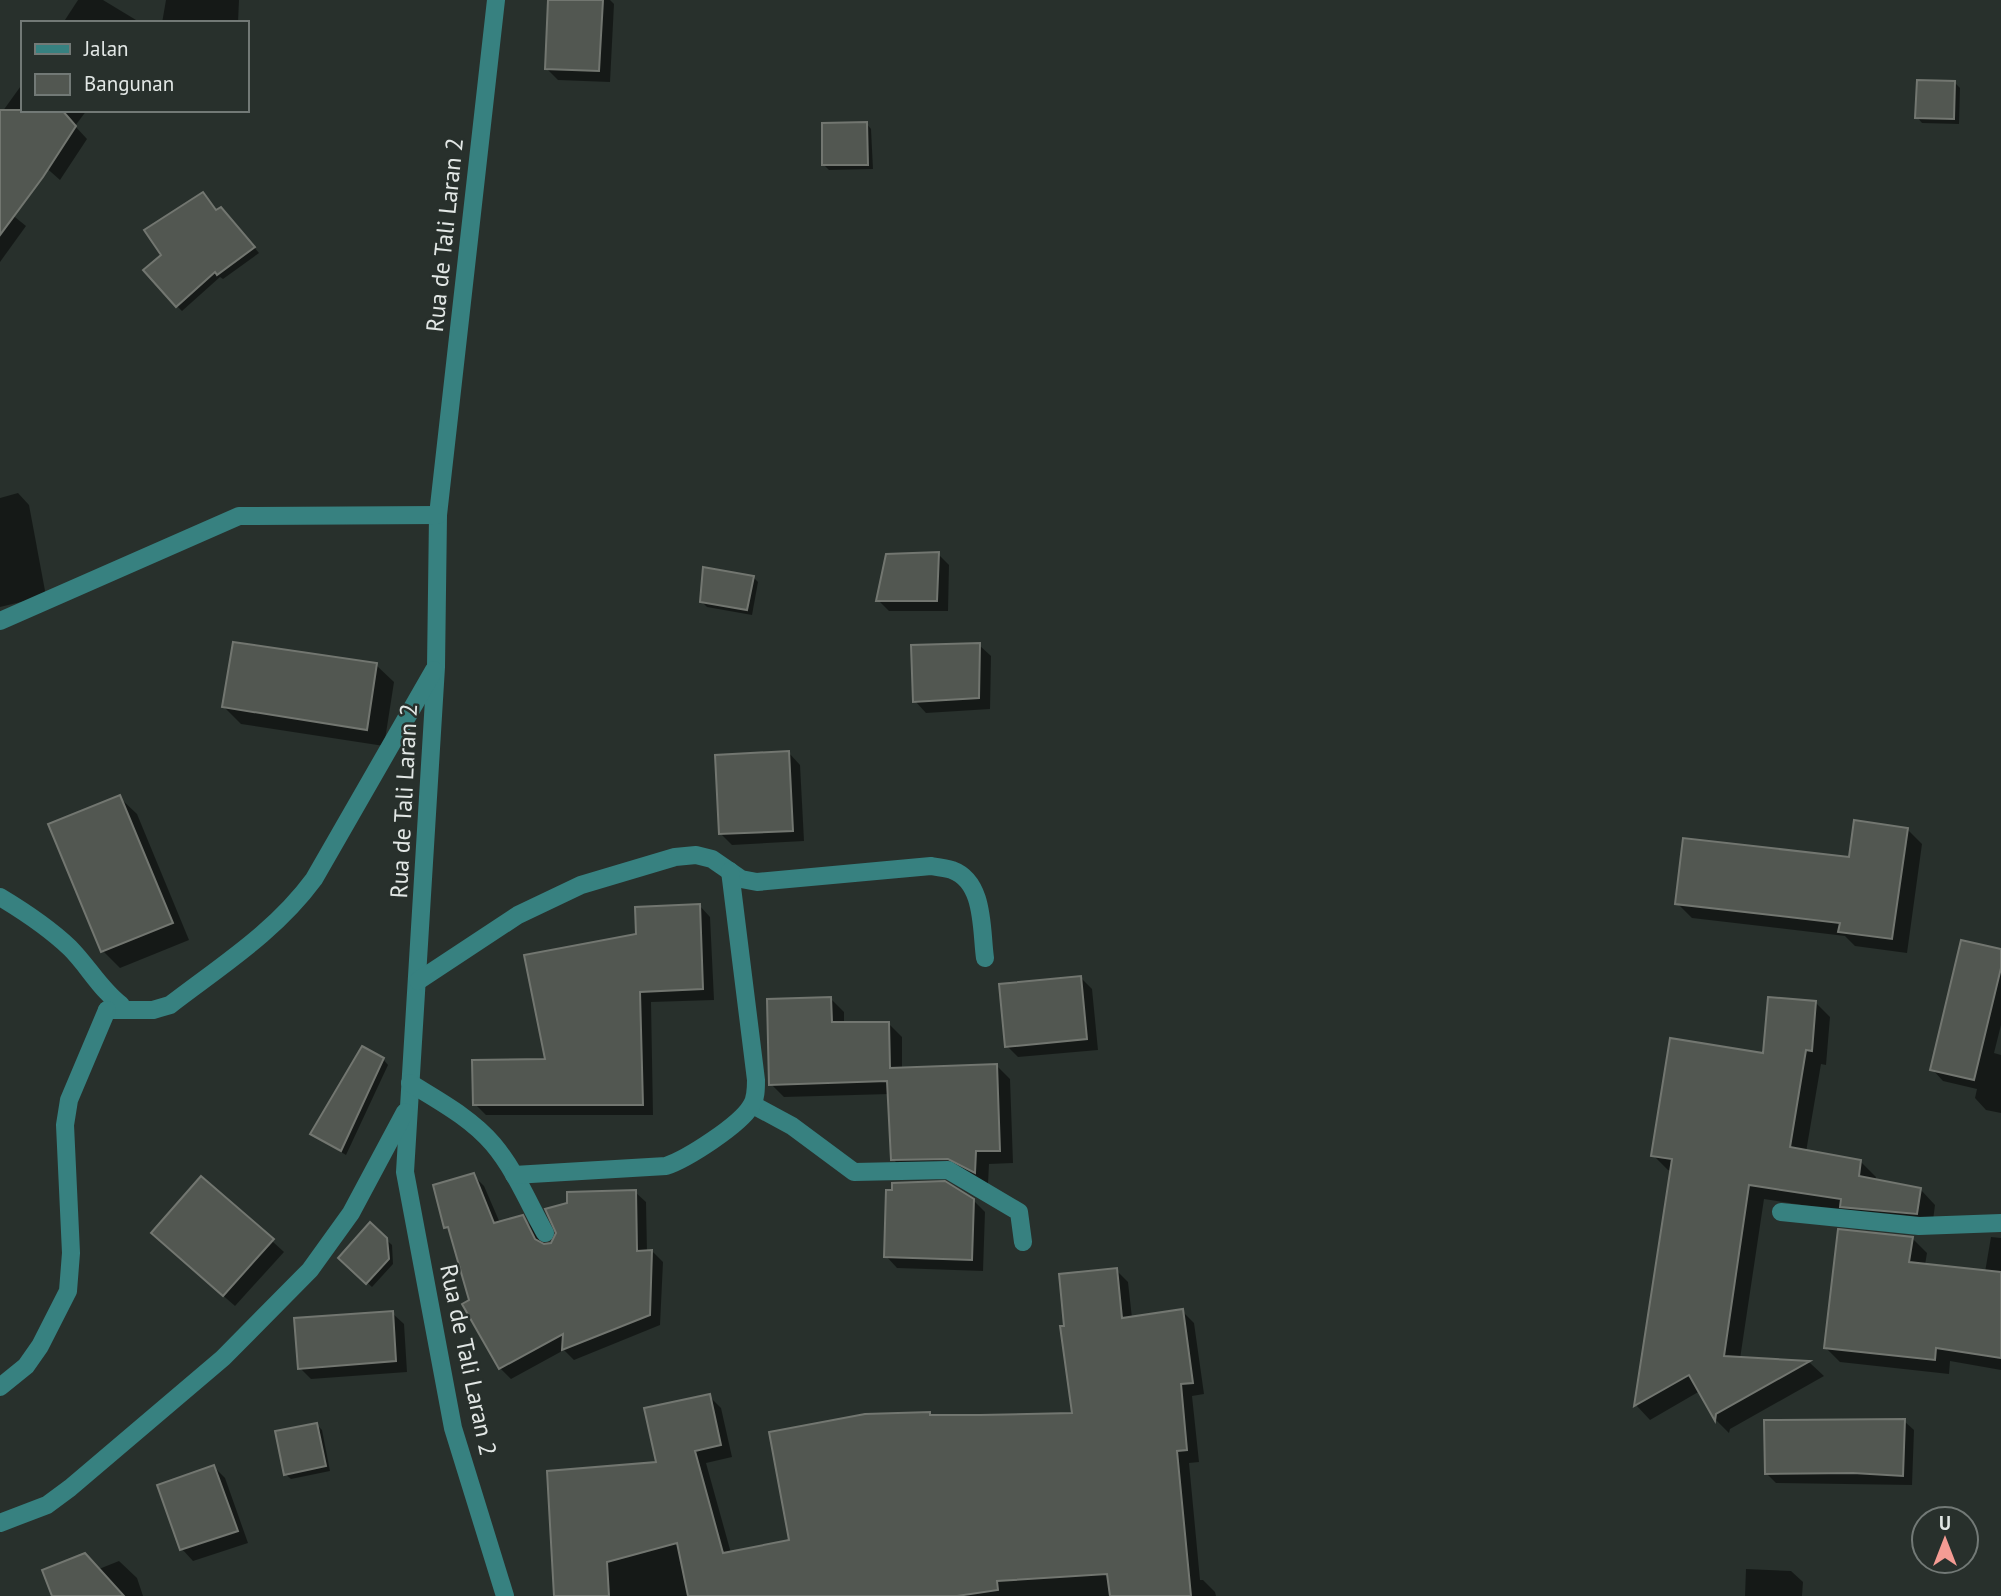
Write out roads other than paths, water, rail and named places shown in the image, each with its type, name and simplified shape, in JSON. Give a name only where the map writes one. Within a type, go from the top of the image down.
[{"type":"street","name":"Rua de Tali Laran 2","points":[[496,0],[438,515],[436,667],[405,1172],[453,1429],[505,1596]]},
{"type":"street","points":[[0,621],[239,516],[438,515]]},
{"type":"street","points":[[107,1010],[153,1010],[170,1005],[271,928],[297,901],[314,878],[436,667]]},
{"type":"street","points":[[418,981],[518,915],[581,885],[674,857],[696,855],[712,859],[741,878],[757,882],[930,866],[953,870],[967,879],[976,893],[985,958]]},
{"type":"street","points":[[514,1175],[666,1166],[695,1152],[744,1115],[752,1105],[756,1080],[730,871]]},
{"type":"street","points":[[0,897],[34,918],[71,950],[107,995],[121,1005],[107,1010],[69,1100],[65,1125],[71,1253],[68,1291],[40,1346],[26,1366],[0,1387]]},
{"type":"street","points":[[410,1083],[469,1121],[494,1144],[545,1233]]},
{"type":"street","points":[[0,1523],[47,1505],[70,1488],[223,1357],[268,1313],[310,1270],[351,1213],[409,1105]]},
{"type":"street","points":[[752,1105],[792,1126],[854,1172],[948,1170],[1019,1212],[1023,1242]]},
{"type":"street","points":[[1781,1212],[1919,1226],[2001,1223]]}]
